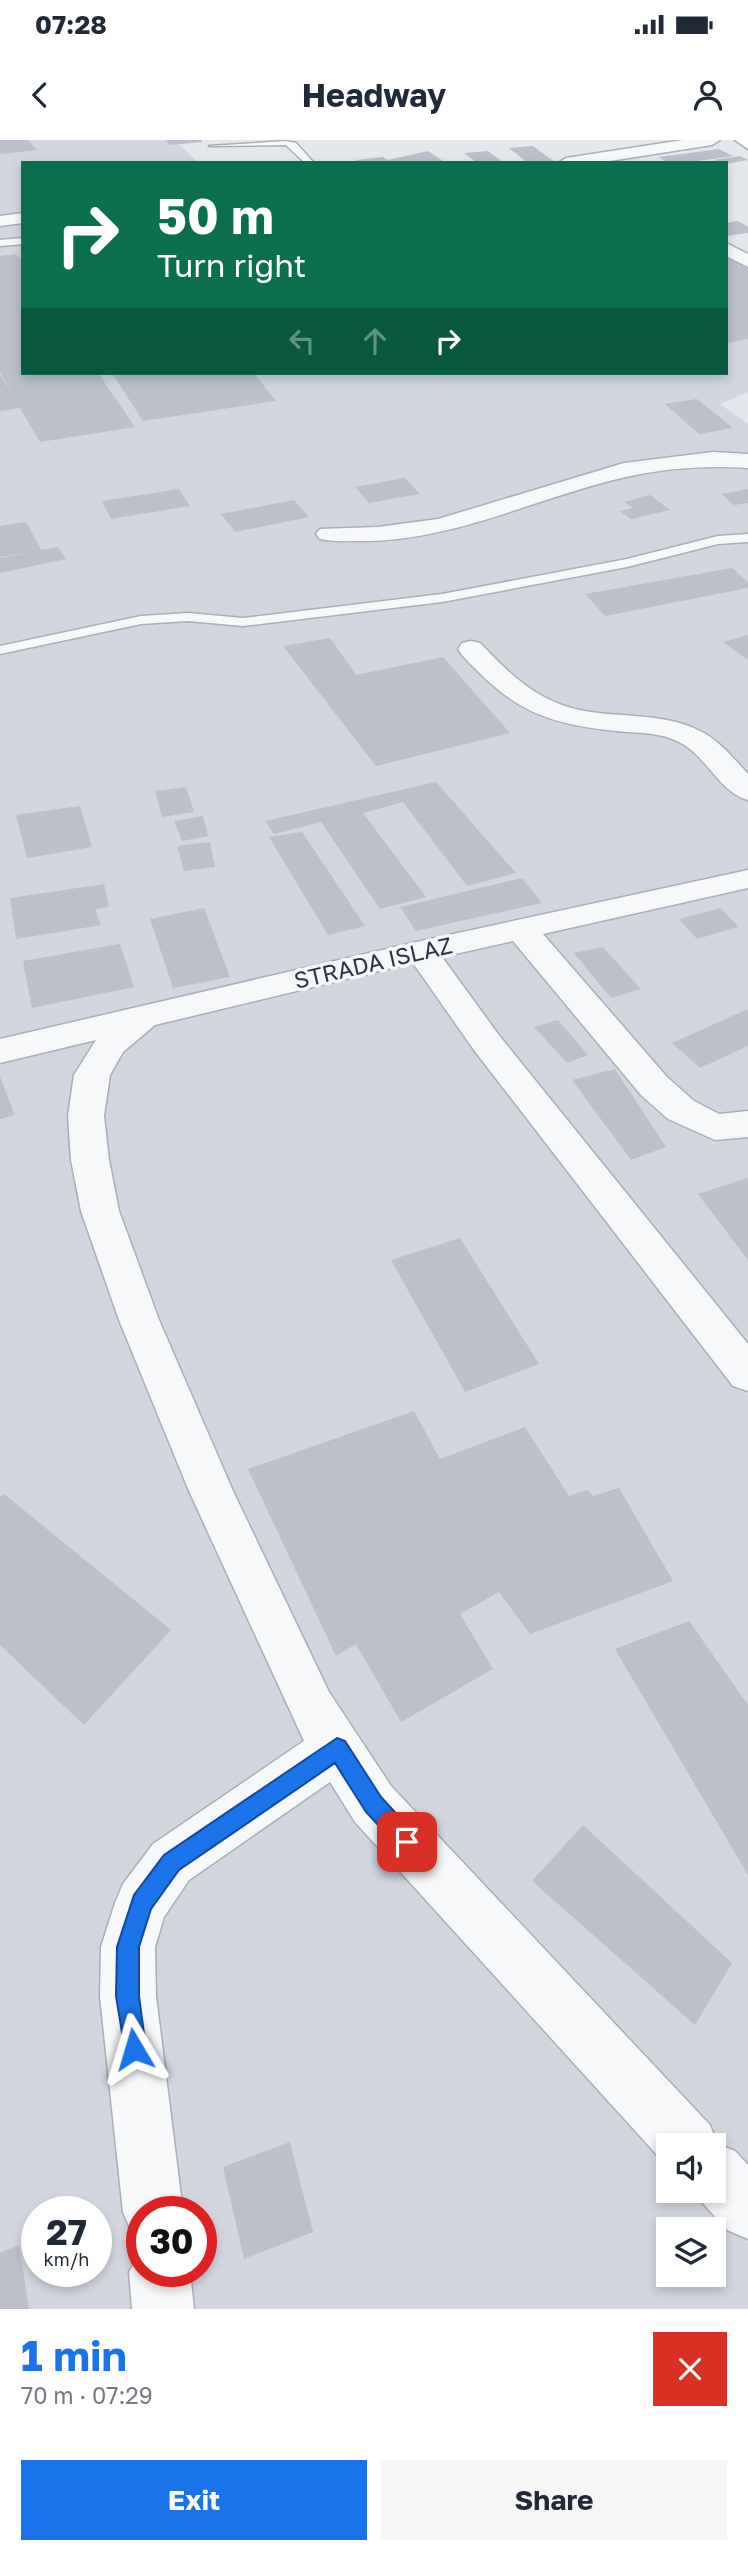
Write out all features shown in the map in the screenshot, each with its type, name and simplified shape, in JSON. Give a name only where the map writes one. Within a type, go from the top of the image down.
[{"type":"main road","points":[[743,140],[748,144]]},
{"type":"street","points":[[596,161],[712,140]]},
{"type":"street","points":[[0,221],[21,218]]},
{"type":"street","points":[[728,249],[748,262]]},
{"type":"street","points":[[328,534],[379,534],[441,526],[624,470],[713,459],[748,461]]},
{"type":"street","points":[[471,649],[501,682],[528,703],[564,717],[661,727],[691,737],[748,791]]},
{"type":"street","name":"STRADA ISLAZ","points":[[0,1051],[421,951],[748,879]]},
{"type":"street","points":[[521,929],[654,1086],[681,1110],[715,1127],[748,1124]]},
{"type":"street","points":[[421,951],[486,1042],[748,1374]]},
{"type":"street","points":[[145,1016],[111,1044],[92,1075],[86,1116],[90,1160],[100,1211],[139,1320],[211,1491],[312,1709],[373,1804],[677,2133]]},
{"type":"street","points":[[151,2196],[128,1996],[128,1947],[142,1903],[171,1862],[337,1748]]},
{"type":"street","points":[[726,2185],[748,2209]]},
{"type":"street","points":[[161,2287],[163,2309]]},
{"type":"lane","points":[[212,146],[286,143],[293,145],[308,161]]},
{"type":"lane","points":[[0,243],[21,240]]},
{"type":"lane","points":[[0,650],[141,620],[188,617],[243,622],[442,598],[627,564],[718,540],[748,538]]},
{"type":"shaded area","points":[[0,140],[174,140],[197,161],[21,161],[21,375],[728,375],[728,254],[748,268],[748,392],[720,404],[748,424],[748,2309],[0,2309]]},
{"type":"building","points":[[0,140],[28,140],[37,150],[0,154]]},
{"type":"building","points":[[166,140],[202,140],[202,142],[169,145]]},
{"type":"building","points":[[533,146],[553,161],[525,161],[509,148]]},
{"type":"building","points":[[719,149],[733,156],[698,161],[666,161],[659,157]]},
{"type":"building","points":[[428,151],[443,161],[356,160],[383,157],[388,160]]},
{"type":"building","points":[[488,151],[501,161],[474,161],[464,153]]},
{"type":"building","points":[[740,156],[748,160],[728,164],[728,161],[714,160]]},
{"type":"building","points":[[738,221],[748,227],[748,233],[728,236],[728,223]]},
{"type":"building","points":[[16,254],[21,260],[21,375],[99,375],[135,427],[40,442],[20,408],[0,411],[0,375],[13,394],[0,372],[0,256]]},
{"type":"building","points":[[728,258],[748,269],[748,339],[728,343]]},
{"type":"building","points":[[113,375],[256,375],[276,401],[143,421]]},
{"type":"building","points":[[697,399],[733,428],[699,434],[665,404]]},
{"type":"building","points":[[405,478],[420,494],[369,503],[355,487]]},
{"type":"building","points":[[179,489],[190,506],[111,519],[102,501]]},
{"type":"building","points":[[748,489],[748,503],[734,505],[721,494]]},
{"type":"building","points":[[650,495],[670,510],[631,519],[620,511],[633,508],[624,502]]},
{"type":"building","points":[[294,500],[309,517],[235,532],[221,514]]},
{"type":"building","points":[[26,522],[41,550],[58,547],[66,559],[0,573],[0,558],[32,552],[0,557],[0,526]]},
{"type":"building","points":[[732,568],[748,582],[748,588],[605,616],[585,594]]},
{"type":"building","points":[[748,635],[748,660],[723,642]]},
{"type":"building","points":[[330,638],[356,675],[443,657],[510,733],[376,766],[283,646]]},
{"type":"building","points":[[436,782],[516,873],[467,886],[403,802],[363,813],[426,897],[380,909],[321,822],[274,834],[265,821]]},
{"type":"building","points":[[186,787],[194,812],[162,817],[155,791]]},
{"type":"building","points":[[80,806],[92,847],[27,858],[16,815]]},
{"type":"building","points":[[203,816],[208,836],[182,841],[174,821]]},
{"type":"building","points":[[302,832],[365,926],[328,935],[269,837]]},
{"type":"building","points":[[210,842],[215,867],[184,871],[177,846]]},
{"type":"building","points":[[522,878],[542,903],[416,931],[400,907]]},
{"type":"building","points":[[104,884],[109,907],[95,909],[101,925],[16,939],[10,898]]},
{"type":"building","points":[[204,908],[230,977],[173,988],[150,919]]},
{"type":"building","points":[[721,908],[738,927],[697,939],[679,919]]},
{"type":"building","points":[[120,944],[134,987],[32,1008],[23,961]]},
{"type":"building","points":[[603,947],[641,989],[611,998],[574,953]]},
{"type":"building","points":[[748,1009],[748,1046],[700,1068],[672,1043]]},
{"type":"building","points":[[558,1020],[588,1055],[567,1063],[534,1027]]},
{"type":"building","points":[[615,1069],[666,1147],[631,1160],[572,1080]]},
{"type":"building","points":[[0,1077],[15,1115],[0,1119]]},
{"type":"building","points":[[748,1178],[748,1260],[698,1194]]},
{"type":"building","points":[[460,1238],[539,1364],[465,1392],[391,1260]]},
{"type":"building","points":[[414,1411],[440,1459],[525,1427],[569,1496],[587,1490],[593,1496],[619,1488],[673,1581],[530,1634],[499,1592],[460,1614],[493,1669],[401,1722],[356,1644],[336,1656],[248,1469]]},
{"type":"building","points":[[4,1494],[171,1630],[84,1725],[0,1645],[0,1497]]},
{"type":"building","points":[[689,1621],[748,1705],[748,1875],[615,1649]]},
{"type":"building","points":[[583,1825],[732,1963],[695,2025],[532,1881]]},
{"type":"building","points":[[290,2142],[313,2232],[244,2259],[223,2167]]},
{"type":"building","points":[[19,2245],[21,2287],[26,2287],[29,2309],[0,2309],[0,2253]]},
{"type":"route","points":[[134,2049],[128,1996],[128,1947],[142,1903],[171,1862],[337,1748],[373,1804],[407,1842]]}]
